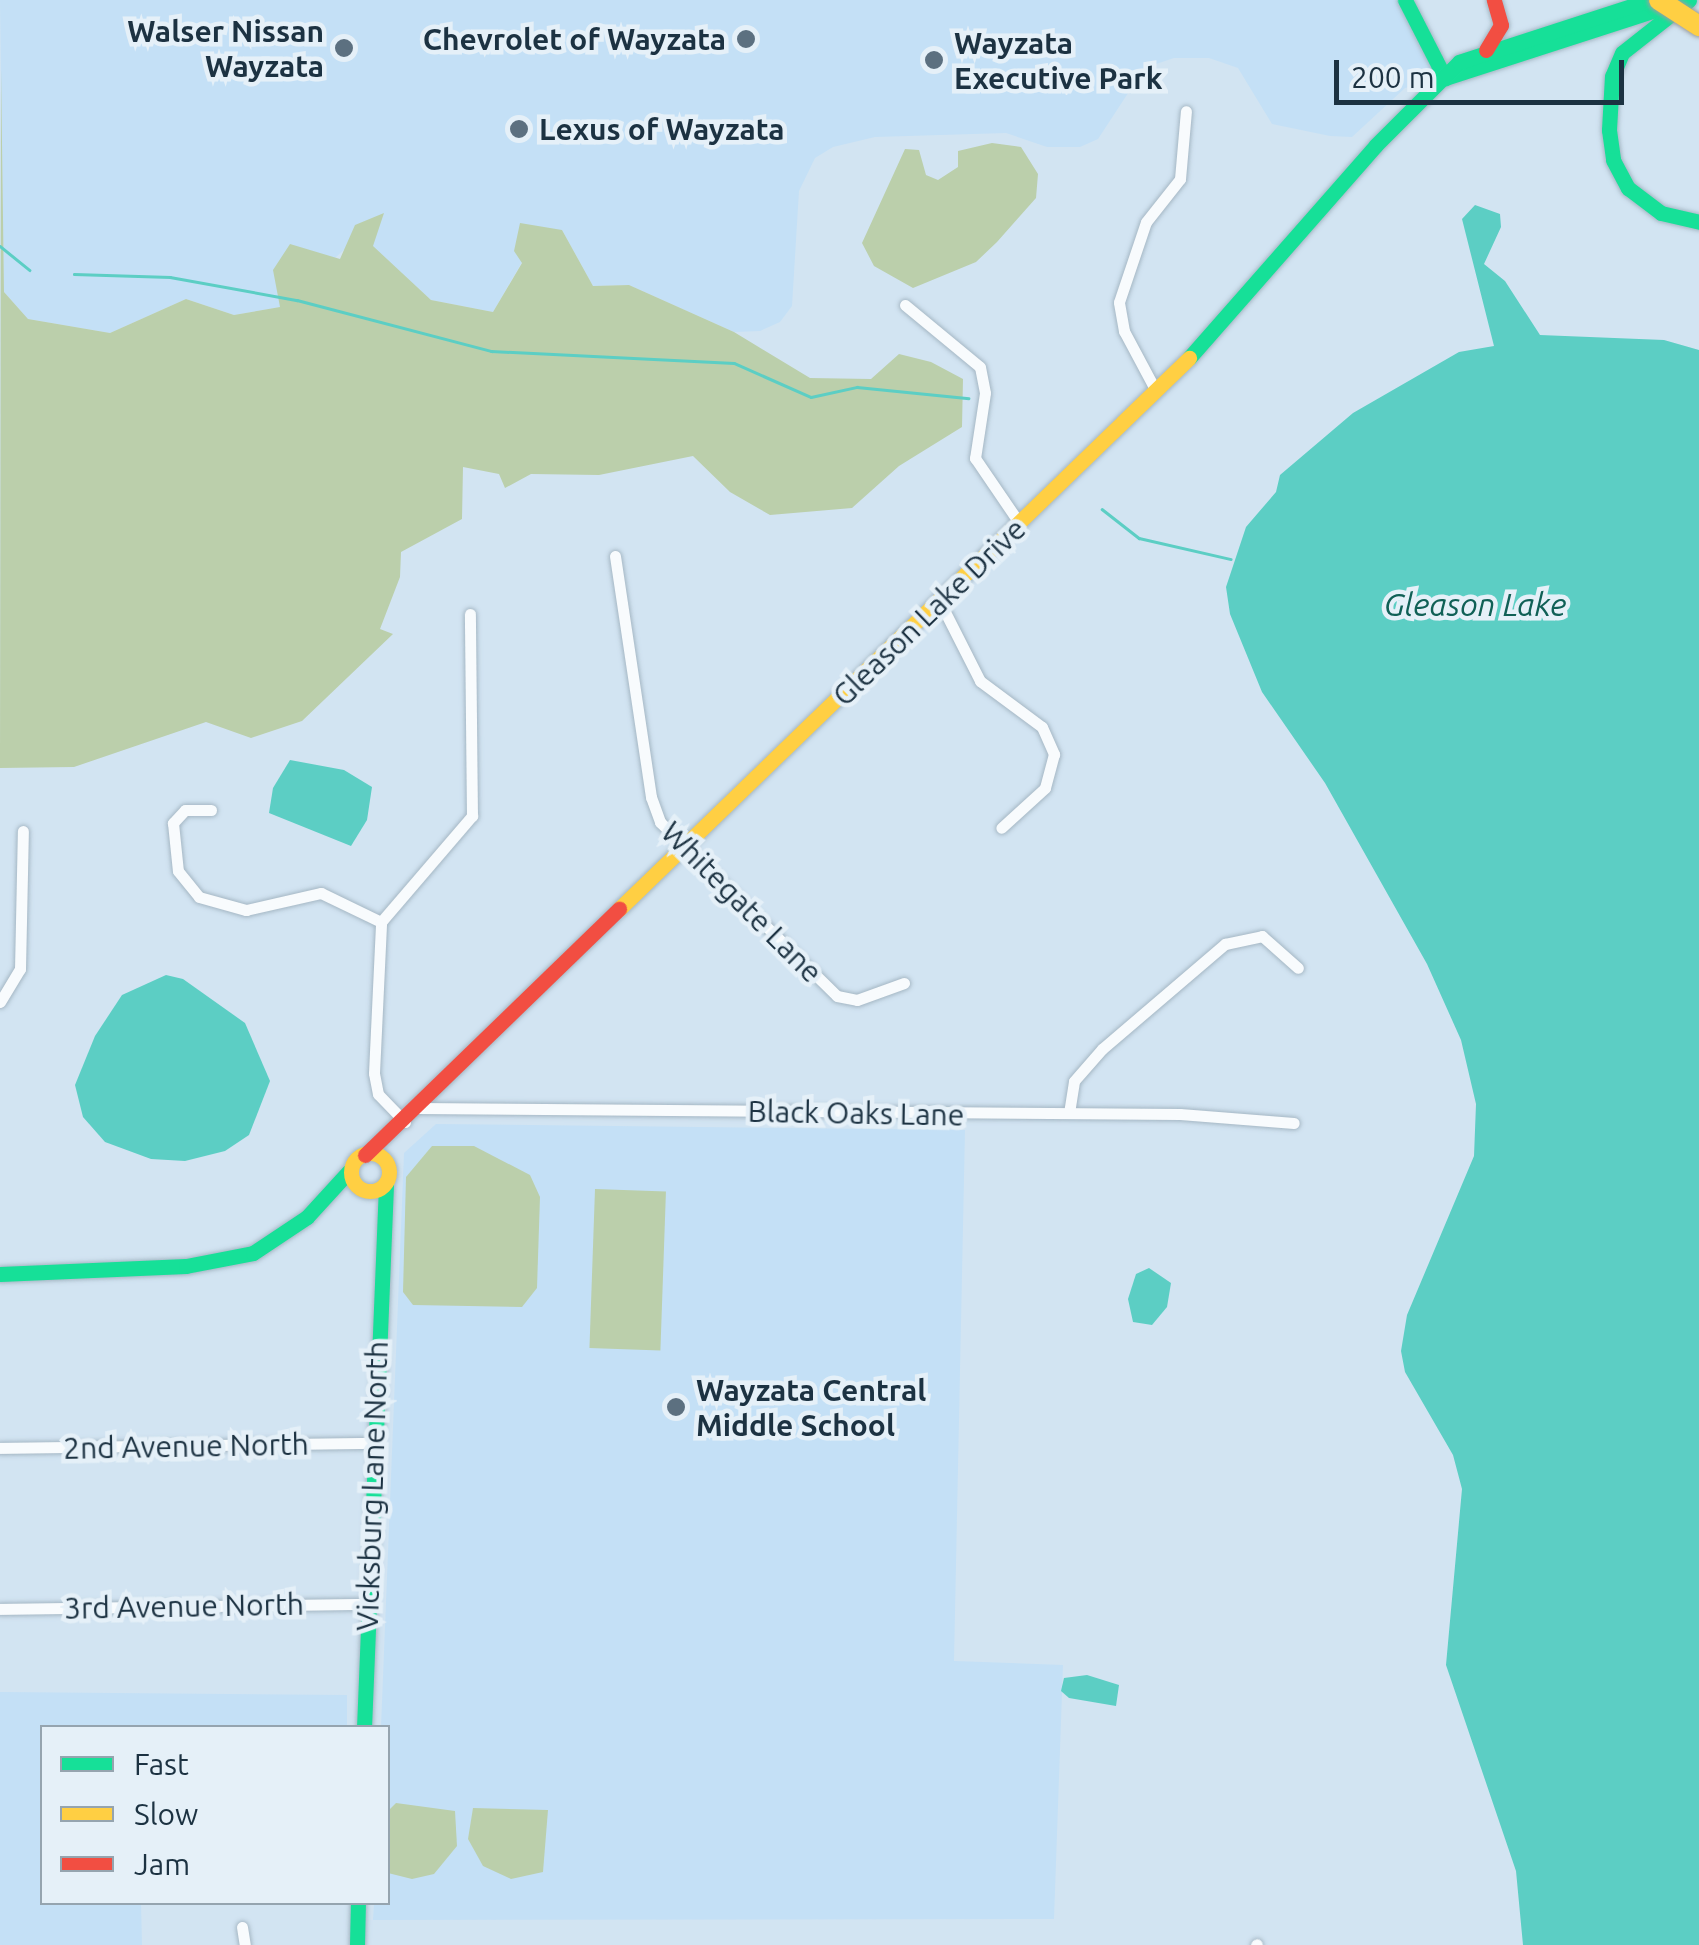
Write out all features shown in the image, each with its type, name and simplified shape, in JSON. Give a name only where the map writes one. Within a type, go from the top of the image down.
[{"type":"main road","points":[[1405,0],[1446,78],[1688,0],[1699,4]]},
{"type":"main road","points":[[1486,50],[1501,25],[1494,0]]},
{"type":"main road","name":"Gleason Lake Drive","points":[[365,1182],[351,1162],[375,1158],[406,1120],[1156,391],[1376,145],[1459,62],[1486,50],[1650,0]]},
{"type":"main road","points":[[1659,0],[1699,26]]},
{"type":"main road","points":[[1688,0],[1622,53],[1612,76],[1609,130],[1613,160],[1628,188],[1662,213],[1699,222]]},
{"type":"main road","name":"Vicksburg Lane North","points":[[364,1725],[384,1244],[365,1182],[391,1176],[375,1158]]},
{"type":"main road","points":[[0,1274],[186,1266],[253,1253],[307,1218],[322,1199],[365,1182]]},
{"type":"main road","points":[[356,1945],[358,1905]]},
{"type":"street","points":[[1156,391],[1124,330],[1119,302],[1146,222],[1180,178],[1186,110]]},
{"type":"street","points":[[905,305],[980,367],[985,393],[975,458],[1020,524]]},
{"type":"street","name":"Whitegate Lane","points":[[615,556],[651,798],[660,822],[686,849],[715,869],[837,996],[857,1000],[904,983]]},
{"type":"street","points":[[940,602],[980,681],[1042,727],[1054,754],[1045,788],[1001,828]]},
{"type":"street","points":[[406,1120],[378,1094],[374,1073],[381,922],[472,816],[470,614]]},
{"type":"street","points":[[210,810],[194,807],[173,824],[178,871],[199,897],[246,910],[320,894],[381,922]]},
{"type":"street","points":[[0,1002],[20,968],[23,831]]},
{"type":"street","points":[[1069,1114],[1074,1081],[1102,1049],[1224,944],[1262,936],[1298,968]]},
{"type":"street","name":"Black Oaks Lane","points":[[406,1120],[1069,1114],[1294,1123]]},
{"type":"street","name":"2nd Avenue North","points":[[0,1448],[373,1443]]},
{"type":"street","name":"3rd Avenue North","points":[[0,1609],[368,1604]]},
{"type":"street","points":[[242,1927],[245,1945]]},
{"type":"shaded area","points":[[0,0],[1405,0],[1445,78],[1405,88],[1352,137],[1330,136],[1272,124],[1238,68],[1209,58],[1174,58],[1156,64],[1134,84],[1098,139],[1080,147],[1047,147],[1006,133],[875,137],[833,147],[815,158],[799,191],[792,306],[780,322],[760,331],[734,332],[629,285],[593,286],[562,230],[522,262],[493,312],[431,300],[372,246],[383,215],[280,307],[234,315],[186,299],[110,333],[28,319],[4,292]]},
{"type":"shaded area","points":[[1,68],[4,292],[28,319],[110,333],[186,299],[234,315],[280,307],[273,270],[290,244],[340,259],[355,225],[384,213],[373,246],[431,300],[493,312],[522,263],[514,251],[520,223],[562,230],[593,286],[629,285],[734,332],[810,378],[871,379],[899,354],[931,362],[963,379],[962,427],[899,466],[852,508],[770,515],[730,492],[693,456],[599,475],[531,474],[505,488],[499,474],[463,467],[462,519],[401,552],[400,577],[380,629],[393,634],[302,721],[251,738],[206,722],[74,767],[0,768]]},
{"type":"shaded area","points":[[992,143],[1021,147],[1038,174],[1036,198],[997,242],[976,262],[913,288],[874,266],[862,243],[905,149],[919,150],[926,175],[938,180],[958,167],[958,151]]},
{"type":"shaded area","name":"Wayzata Central Middle School","points":[[436,1124],[965,1130],[954,1661],[1063,1665],[1054,1919],[373,1920],[374,1905],[390,1905],[390,1725],[381,1725],[404,1153]]},
{"type":"shaded area","points":[[432,1146],[474,1146],[530,1175],[540,1197],[537,1288],[522,1307],[413,1305],[403,1292],[406,1177]]},
{"type":"shaded area","points":[[595,1189],[666,1191],[660,1350],[589,1348]]},
{"type":"shaded area","points":[[0,1692],[347,1695],[347,1725],[40,1725],[40,1905],[141,1905],[142,1945],[0,1945]]},
{"type":"shaded area","points":[[396,1803],[455,1811],[457,1846],[434,1874],[412,1879],[390,1874],[390,1809]]},
{"type":"shaded area","points":[[473,1808],[548,1810],[543,1872],[511,1879],[483,1866],[468,1839]]},
{"type":"water","name":"Gleason Lake","points":[[1475,205],[1500,214],[1501,227],[1484,264],[1505,281],[1540,335],[1664,340],[1699,350],[1699,1945],[1523,1945],[1516,1871],[1446,1665],[1462,1489],[1453,1455],[1405,1372],[1401,1351],[1407,1315],[1474,1156],[1476,1104],[1461,1040],[1427,964],[1325,783],[1262,692],[1230,614],[1226,587],[1246,527],[1276,492],[1280,475],[1353,413],[1459,352],[1494,346],[1462,219]]},
{"type":"water","points":[[290,760],[344,770],[372,787],[367,820],[351,846],[269,813],[273,788]]},
{"type":"water","points":[[166,975],[183,979],[245,1023],[270,1081],[249,1135],[225,1151],[185,1161],[151,1159],[105,1142],[83,1117],[75,1085],[95,1036],[122,995]]},
{"type":"water","points":[[1149,1268],[1171,1283],[1167,1307],[1152,1325],[1133,1322],[1128,1299],[1136,1274]]},
{"type":"water","points":[[1087,1675],[1119,1685],[1116,1706],[1069,1698],[1061,1691],[1064,1678]]},
{"type":"waterway","points":[[0,246],[30,270]]},
{"type":"waterway","points":[[74,274],[170,277],[297,300],[491,351],[734,363],[811,397],[857,387],[968,398]]},
{"type":"waterway","points":[[1102,509],[1139,538],[1231,559]]},
{"type":"traffic: fast","points":[[1405,0],[1445,78]]},
{"type":"traffic: fast","points":[[1189,358],[1376,145],[1459,62],[1650,0]]},
{"type":"traffic: fast","points":[[1689,0],[1622,53],[1612,76],[1609,130],[1613,160],[1628,188],[1661,213],[1699,222]]},
{"type":"traffic: fast","points":[[1445,78],[1674,4]]},
{"type":"traffic: fast","points":[[0,1274],[186,1266],[253,1253],[307,1217],[349,1171]]},
{"type":"traffic: fast","points":[[364,1725],[386,1185]]},
{"type":"traffic: fast","points":[[357,1945],[358,1905]]},
{"type":"traffic: slow","points":[[1659,0],[1699,26]]},
{"type":"traffic: slow","points":[[619,909],[1189,358]]},
{"type":"traffic: slow","points":[[370,1153],[383,1159],[389,1172],[383,1185],[370,1191],[357,1185],[351,1172],[357,1159],[370,1153]]},
{"type":"traffic: jam","points":[[1486,50],[1501,25],[1494,0]]},
{"type":"traffic: jam","points":[[365,1155],[619,909]]},
{"type":"place","name":"Chevrolet of Wayzata","points":[[746,39]]},
{"type":"place","name":"Walser Nissan Wayzata","points":[[344,48]]},
{"type":"place","name":"Wayzata Executive Park","points":[[934,60]]},
{"type":"place","name":"Lexus of Wayzata","points":[[519,129]]},
{"type":"place","name":"Wayzata Central Middle School","points":[[676,1407]]}]
